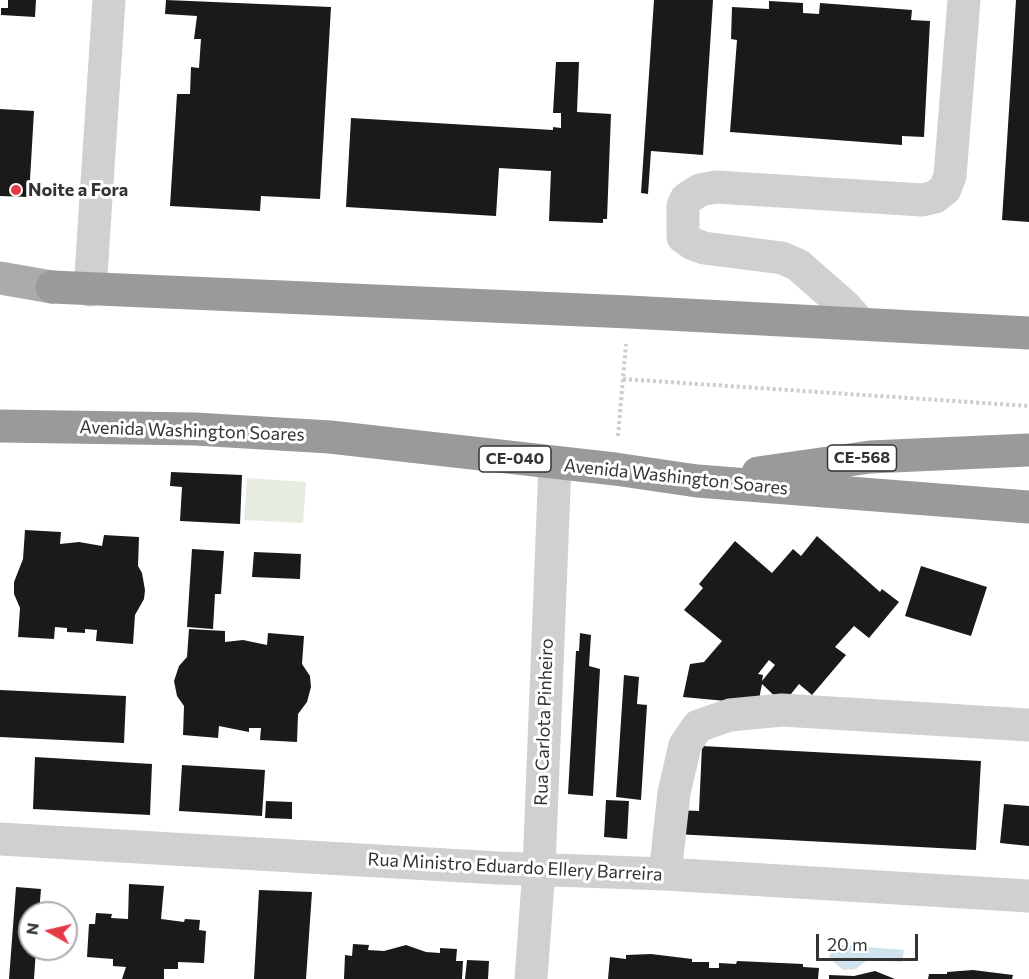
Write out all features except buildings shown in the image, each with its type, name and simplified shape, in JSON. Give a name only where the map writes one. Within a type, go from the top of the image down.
[{"type":"highway","points":[[52,287],[629,312],[1029,333]]},
{"type":"highway","name":"Avenida Washington Soares","points":[[0,426],[195,429],[330,437],[615,469],[697,481],[1029,507]]},
{"type":"highway","name":"CE-568","points":[[697,481],[870,457],[1029,450]]},
{"type":"main road","points":[[0,278],[52,287]]},
{"type":"main road","points":[[0,295],[52,287]]},
{"type":"street","points":[[90,290],[108,0]]},
{"type":"street","points":[[860,323],[814,278],[782,258],[693,244],[684,237],[683,206],[686,199],[700,190],[716,187],[922,200],[935,197],[945,189],[950,176],[964,0]]},
{"type":"street","name":"Rua Carlota Pinheiro","points":[[531,979],[539,868],[555,464]]},
{"type":"street","points":[[665,874],[674,793],[685,745],[698,726],[730,715],[782,710],[1029,725]]},
{"type":"street","name":"Rua Ministro Eduardo Ellery Barreira","points":[[0,839],[498,868],[665,874],[1029,897]]},
{"type":"path","points":[[615,469],[629,312]]},
{"type":"path","points":[[623,379],[1029,406]]},
{"type":"shaded area","points":[[247,478],[306,482],[303,523],[244,520]]},
{"type":"water","points":[[841,945],[904,950],[902,962],[867,960],[856,969],[843,970],[829,958],[832,947]]},
{"type":"place","name":"Noite a Fora","points":[[16,190]]}]
